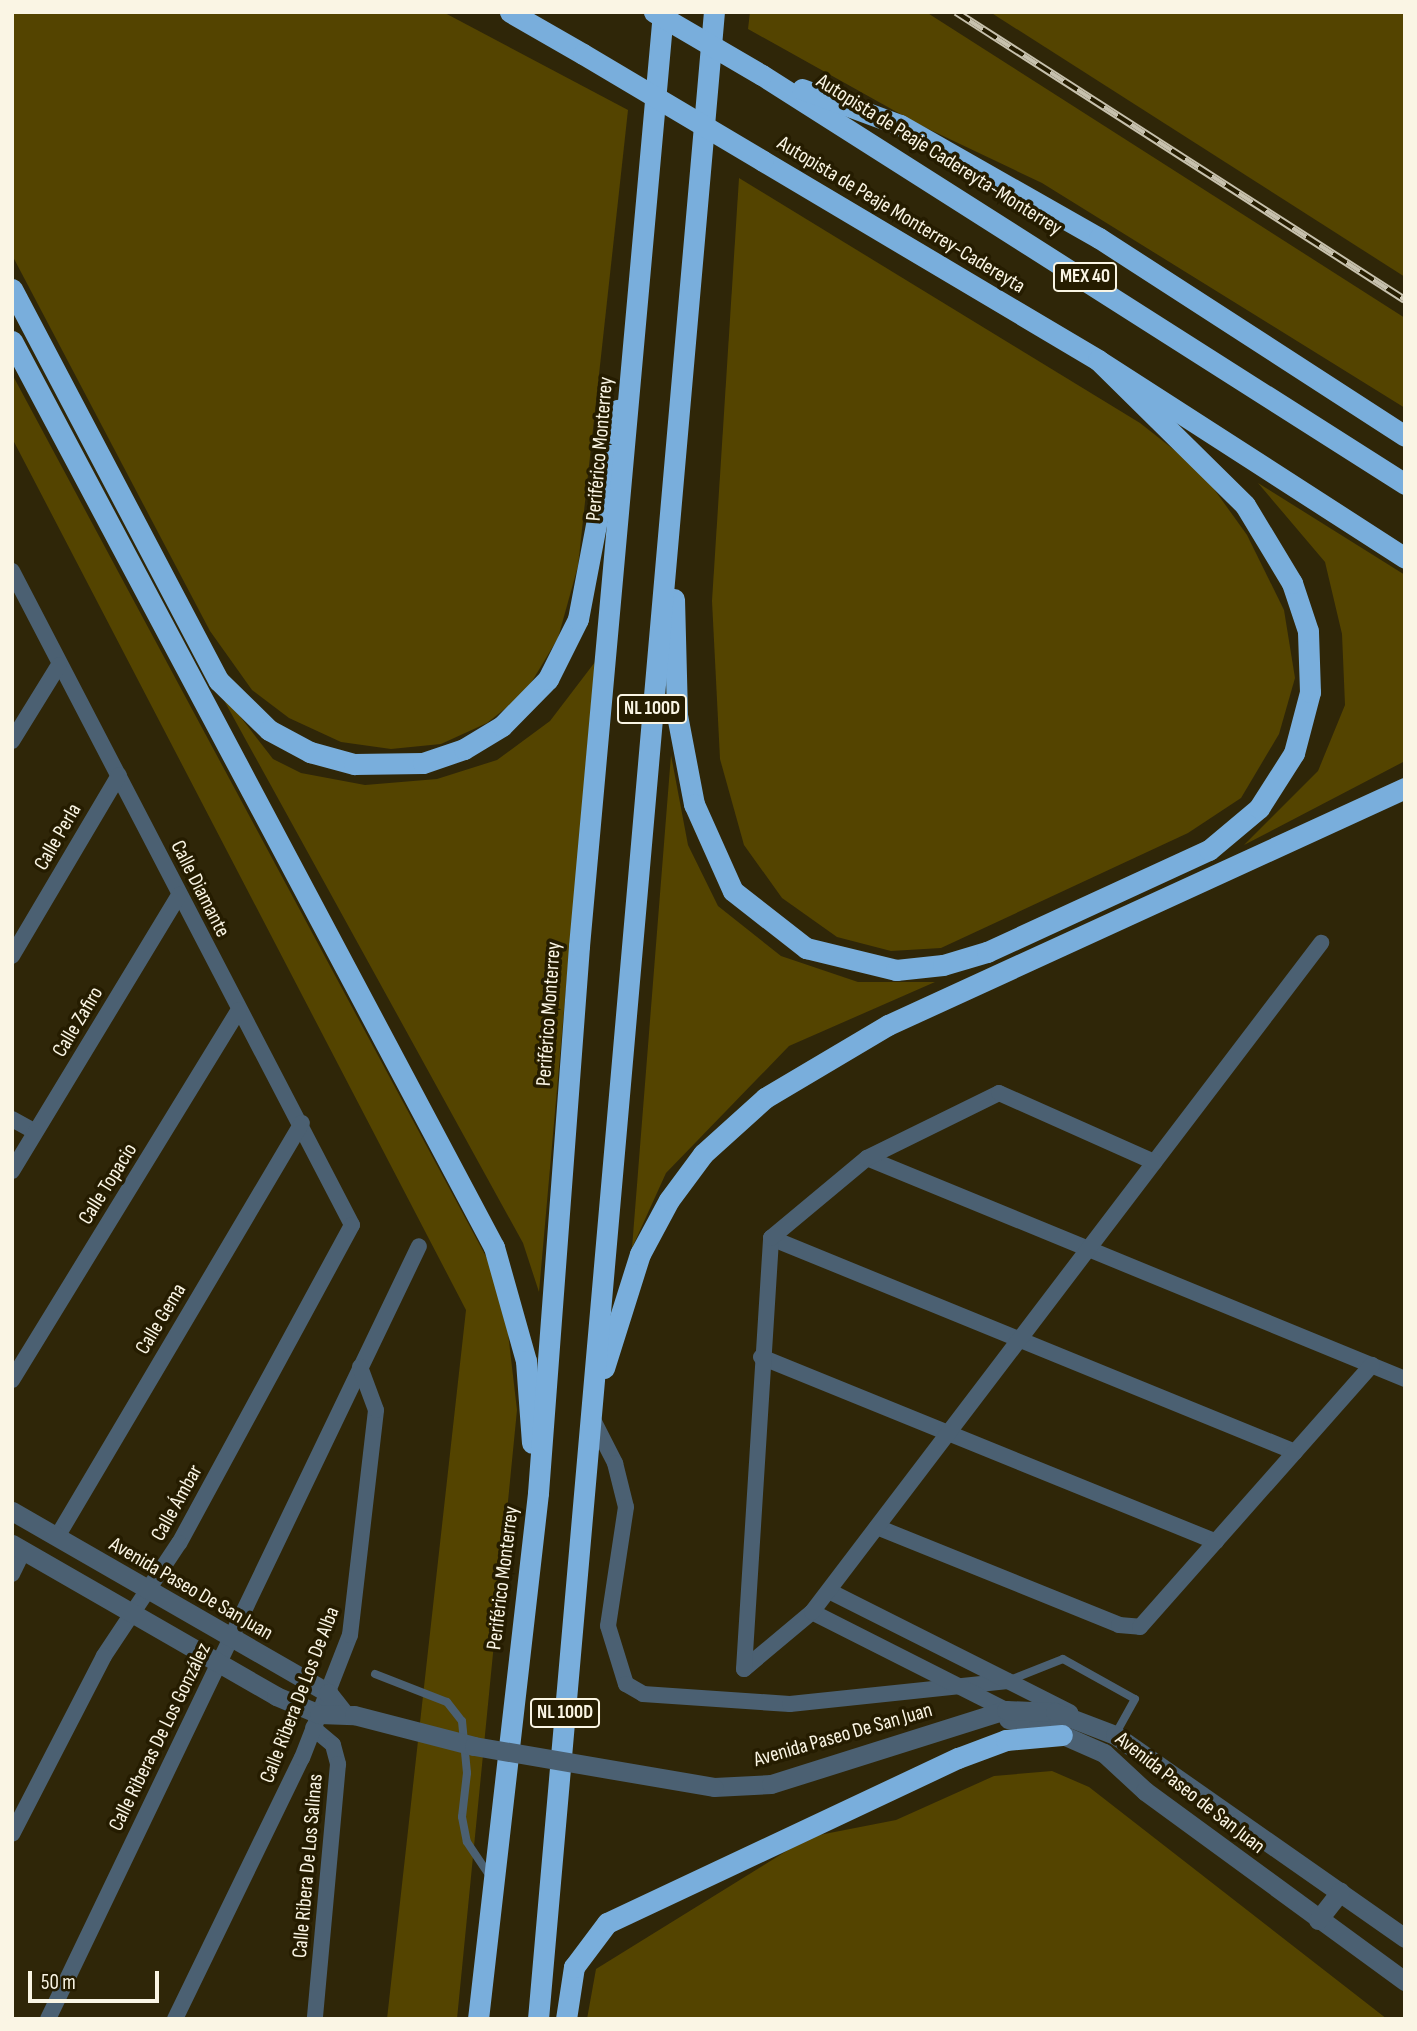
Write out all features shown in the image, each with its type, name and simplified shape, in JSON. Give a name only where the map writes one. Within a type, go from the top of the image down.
[{"type":"highway","name":"Autopista de Peaje Monterrey-Cadereyta","points":[[510,12],[1098,360],[1405,558]]},
{"type":"highway","name":"Autopista de Peaje Cadereyta-Monterrey","points":[[654,12],[771,79],[1405,484]]},
{"type":"highway","name":"Periférico Monterrey","points":[[478,2019],[538,1493],[663,12]]},
{"type":"highway","name":"NL 100D","points":[[538,2019],[713,12]]},
{"type":"highway","points":[[771,79],[873,113],[1000,181],[1405,436]]},
{"type":"highway","points":[[12,289],[219,681],[279,736],[354,764],[423,763],[464,749],[502,726],[548,679],[578,619],[599,484],[631,375]]},
{"type":"highway","points":[[12,341],[494,1247],[526,1361],[538,1493]]},
{"type":"highway","points":[[669,524],[684,763],[698,816],[733,891],[796,942],[850,963],[931,967],[987,952],[1227,838],[1284,772],[1307,712],[1307,631],[1264,531],[1217,473],[1098,360]]},
{"type":"highway","points":[[592,1413],[653,1226],[686,1174],[765,1098],[888,1025],[1405,788]]},
{"type":"highway","points":[[566,2019],[575,1967],[607,1923],[958,1758],[1006,1740],[1062,1735]]},
{"type":"street","name":"Calle Diamante","points":[[12,571],[239,1010],[302,1123],[352,1225]]},
{"type":"street","points":[[12,741],[59,665]]},
{"type":"street","name":"Calle Perla","points":[[12,956],[119,775]]},
{"type":"street","name":"Calle Zafiro","points":[[12,1171],[179,895]]},
{"type":"street","points":[[1154,1162],[999,1093],[867,1158],[771,1238],[761,1357],[744,1670],[812,1612],[1321,943]]},
{"type":"street","name":"Calle Topacio","points":[[12,1380],[239,1010]]},
{"type":"street","points":[[12,1119],[35,1132]]},
{"type":"street","name":"Calle Gema","points":[[57,1538],[302,1123]]},
{"type":"street","points":[[867,1158],[1405,1379]]},
{"type":"street","name":"Calle Ámbar","points":[[12,1834],[131,1614],[179,1543],[352,1225]]},
{"type":"street","points":[[771,1238],[1295,1452]]},
{"type":"street","name":"Calle Riberas De Los González","points":[[48,2019],[419,1246]]},
{"type":"street","points":[[761,1357],[947,1436],[1216,1542]]},
{"type":"street","points":[[877,1527],[1129,1627],[1148,1620],[1372,1365]]},
{"type":"street","name":"Calle Ribera De Los De Alba","points":[[175,2019],[316,1721],[328,1693],[358,1596],[376,1410],[360,1367]]},
{"type":"street","points":[[592,1413],[615,1463],[626,1507],[608,1626],[614,1663],[626,1684],[643,1694],[790,1704],[964,1688],[1008,1681]]},
{"type":"street","name":"Avenida Paseo De San Juan","points":[[12,1511],[148,1589],[230,1640],[328,1693],[348,1713]]},
{"type":"street","points":[[12,1574],[18,1548],[316,1721]]},
{"type":"street","points":[[828,1591],[1087,1721]]},
{"type":"street","points":[[812,1612],[1006,1710]]},
{"type":"street","name":"Avenida Paseo de San Juan","points":[[986,1715],[1006,1710],[1087,1721],[1115,1735],[1405,1938]]},
{"type":"street","name":"Avenida Paseo De San Juan","points":[[316,1721],[348,1713],[474,1746],[714,1787],[771,1784],[986,1715]]},
{"type":"street","name":"Avenida Paseo de San Juan","points":[[986,1715],[1062,1735],[1104,1752],[1145,1791],[1405,1981]]},
{"type":"street","name":"Calle Ribera De Los Salinas","points":[[315,2019],[338,1764],[333,1745],[316,1721]]},
{"type":"street","points":[[1104,1752],[1115,1735]]},
{"type":"street","points":[[1318,1920],[1340,1892]]},
{"type":"street","points":[[302,2019],[317,1987]]},
{"type":"lane","points":[[1008,1681],[1063,1660],[1135,1699],[1115,1735]]},
{"type":"lane","points":[[375,1674],[447,1702],[462,1721],[467,1773],[462,1817],[467,1842],[492,1878]]},
{"type":"shaded area","points":[[12,12],[443,12],[628,110],[578,566],[558,638],[525,693],[487,723],[441,744],[391,749],[341,742],[289,718],[252,690],[210,631],[12,255]]},
{"type":"shaded area","points":[[750,12],[926,12],[1405,318],[1405,408],[1042,183],[920,125],[748,29]]},
{"type":"shaded area","points":[[990,12],[1405,12],[1405,277]]},
{"type":"shaded area","points":[[739,178],[1140,423],[1201,471],[1247,535],[1284,610],[1295,678],[1279,734],[1241,798],[1188,833],[941,948],[891,951],[837,937],[782,898],[744,845],[720,759],[712,601]]},
{"type":"shaded area","points":[[12,374],[490,1264],[508,1333],[517,1410],[457,2019],[387,2019],[466,1310],[12,438]]},
{"type":"shaded area","points":[[1258,483],[1405,575],[1405,761],[1244,845],[1318,771],[1345,705],[1342,634],[1325,562]]},
{"type":"shaded area","points":[[595,662],[539,1292],[523,1243],[215,684],[273,759],[301,773],[365,785],[437,779],[497,760],[550,721]]},
{"type":"shaded area","points":[[671,755],[688,845],[718,906],[781,956],[858,982],[935,982],[789,1046],[666,1173],[632,1248]]},
{"type":"shaded area","points":[[1052,1771],[1089,1787],[1387,2019],[587,2019],[596,1969],[809,1837],[896,1820],[994,1776]]},
{"type":"railway","points":[[956,12],[1405,300]]}]
